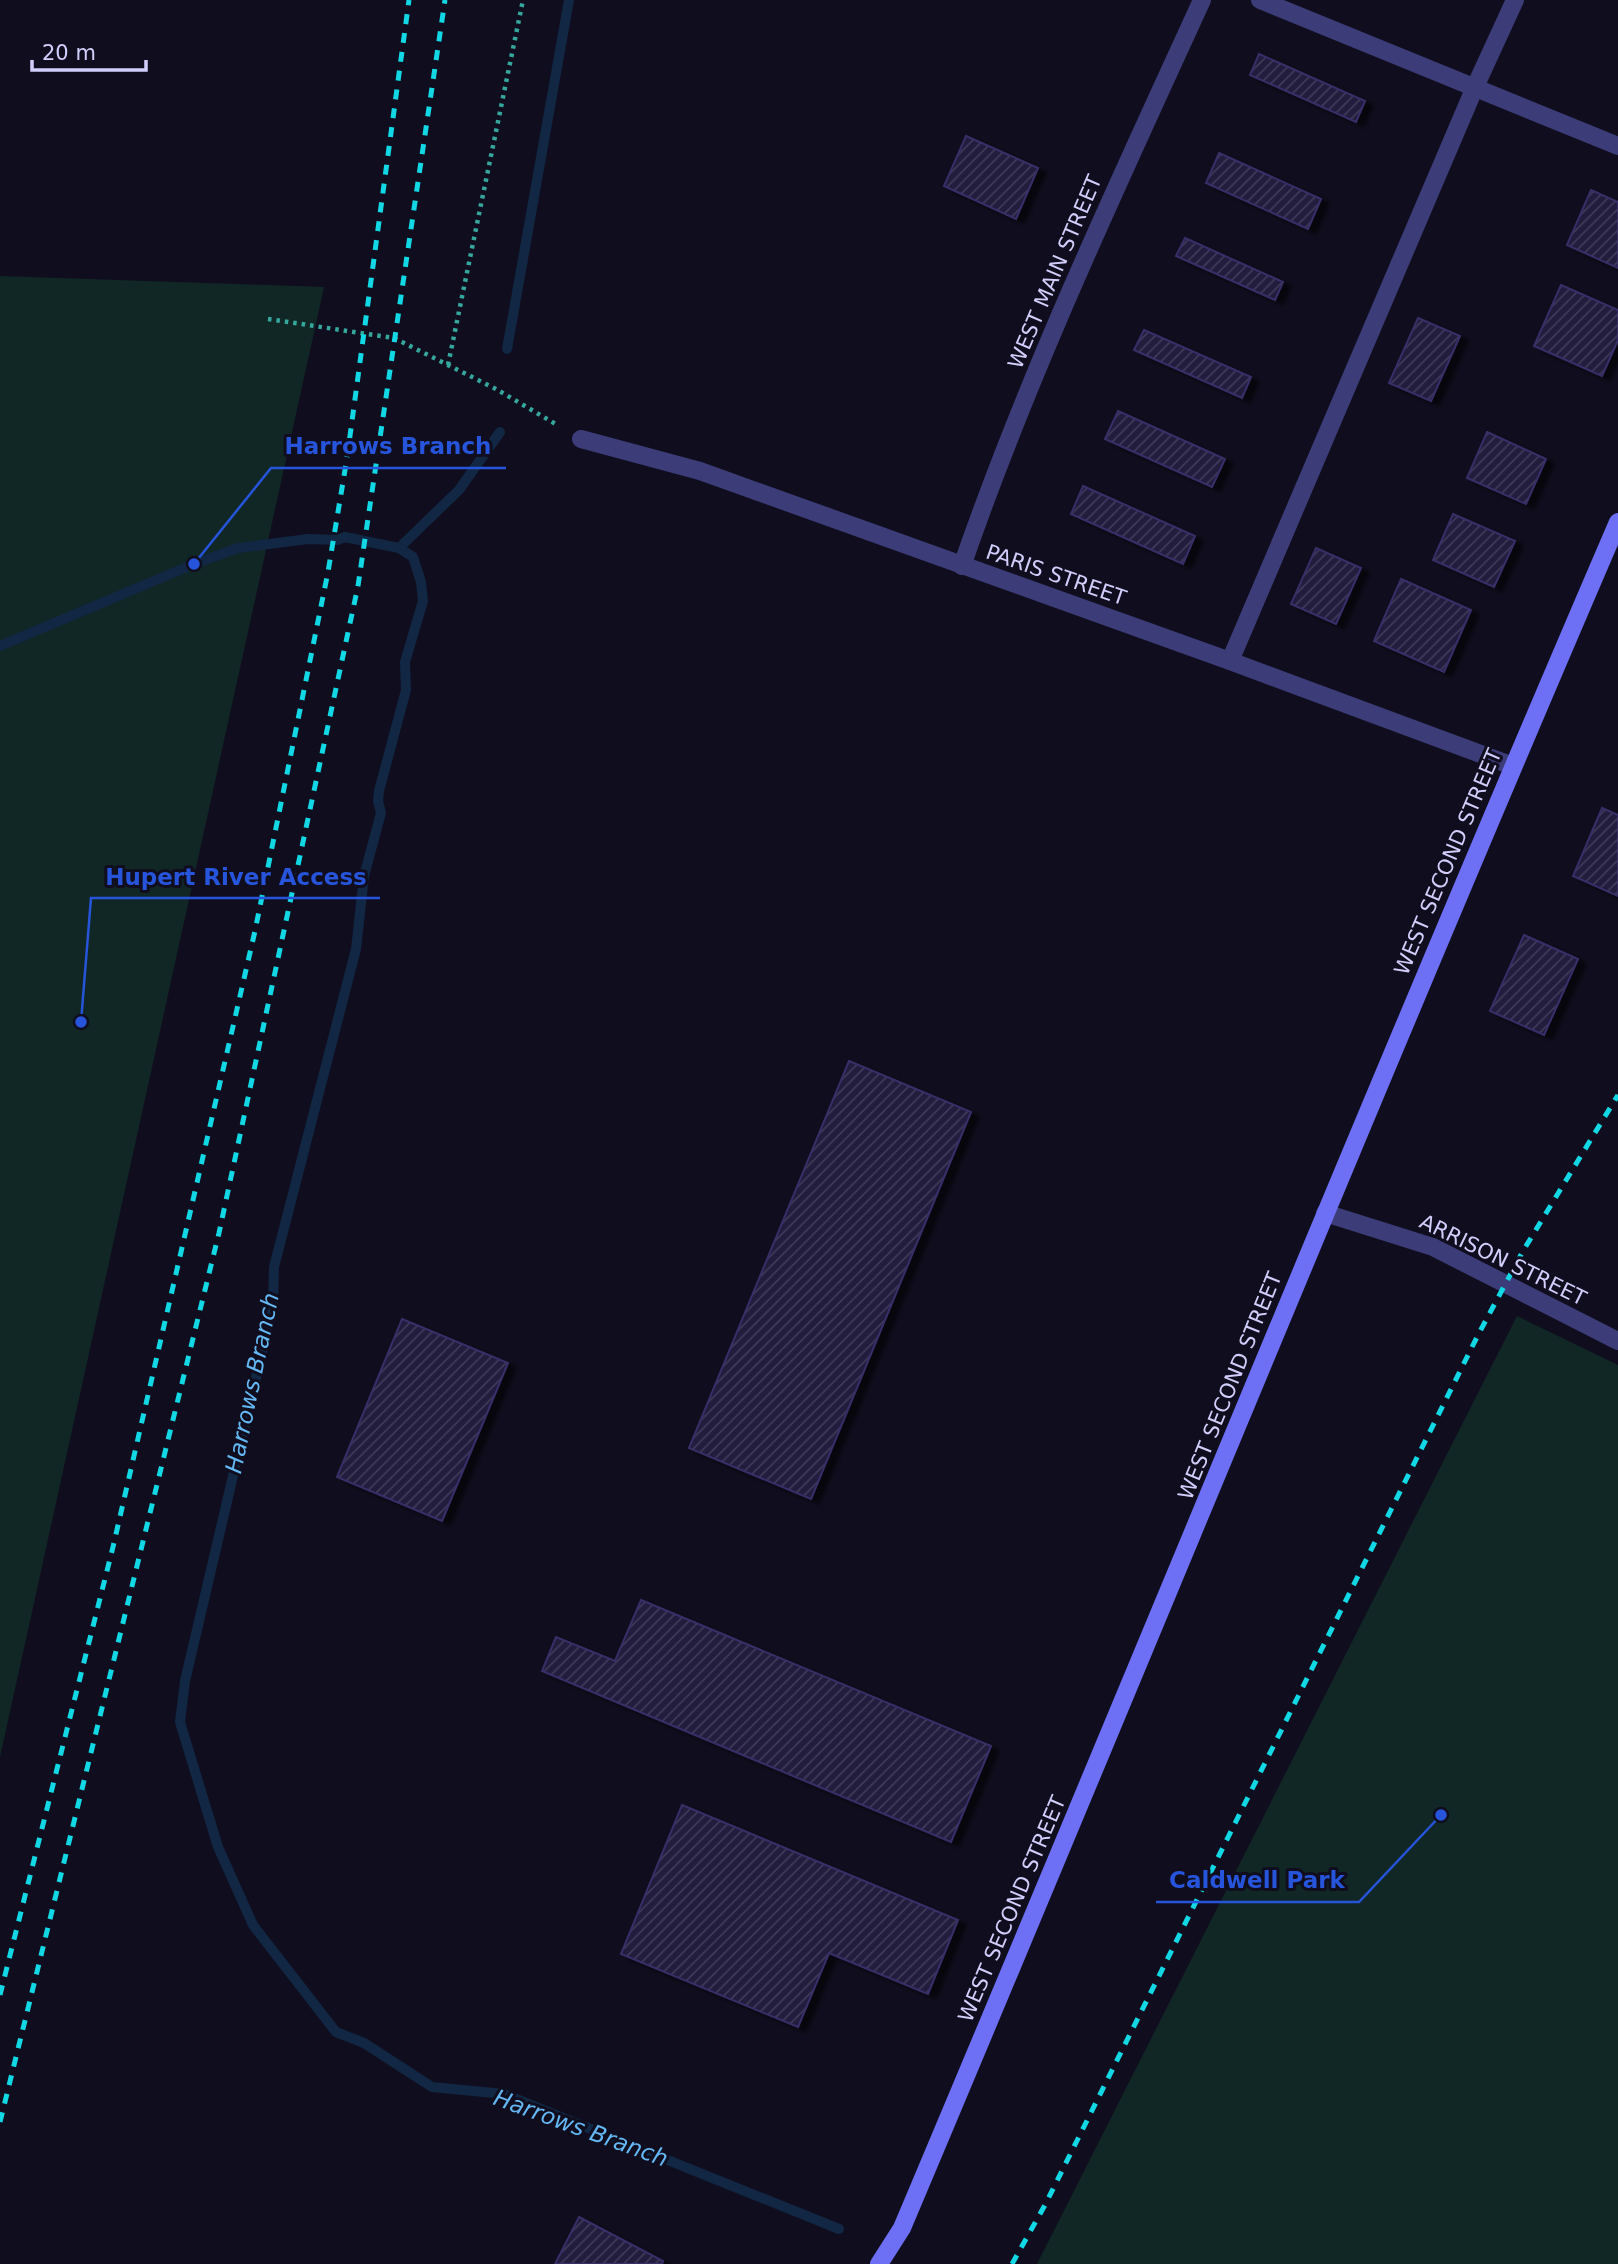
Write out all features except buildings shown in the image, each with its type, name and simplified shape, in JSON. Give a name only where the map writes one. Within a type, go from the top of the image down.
[{"type":"main road","name":"WEST SECOND STREET","points":[[879,2264],[902,2228],[1325,1213],[1618,523]]},
{"type":"street","name":"WEST MAIN STREET","points":[[962,566],[1057,320],[1202,0]]},
{"type":"street","points":[[1260,0],[1618,146]]},
{"type":"street","points":[[1230,661],[1475,87],[1515,0]]},
{"type":"street","name":"PARIS STREET","points":[[581,439],[700,471],[1230,661],[1513,766]]},
{"type":"street","name":"ARRISON STREET","points":[[1325,1213],[1433,1247],[1618,1341]]},
{"type":"path","points":[[448,365],[523,0]]},
{"type":"path","points":[[268,319],[394,338],[496,389],[581,439]]},
{"type":"green space","points":[[0,276],[324,287],[0,1757]]},
{"type":"green space","points":[[1517,1316],[1618,1365],[1618,2264],[1037,2264]]},
{"type":"waterway","points":[[507,349],[569,0]]},
{"type":"waterway","points":[[399,548],[459,490],[500,432]]},
{"type":"waterway","name":"Harrows Branch","points":[[0,646],[238,548],[308,539],[337,540],[345,537],[399,548],[413,557],[421,582],[423,601],[405,662],[406,690],[379,791],[381,813],[364,876],[356,949],[274,1267],[273,1305],[185,1681],[180,1722],[218,1847],[253,1925],[336,2032],[364,2043],[432,2087],[504,2094],[839,2229]]},
{"type":"railway","points":[[0,1995],[113,1547],[255,931],[328,572],[347,458],[409,0]]},
{"type":"railway","points":[[0,2122],[219,1233],[358,586],[445,0]]},
{"type":"railway","points":[[1012,2264],[1045,2205],[1478,1335],[1523,1251],[1618,1095]]},
{"type":"place","name":"Harrows Branch","points":[[194,564]]},
{"type":"place","name":"Hupert River Access","points":[[81,1022]]},
{"type":"place","name":"Caldwell Park","points":[[1441,1815]]}]
